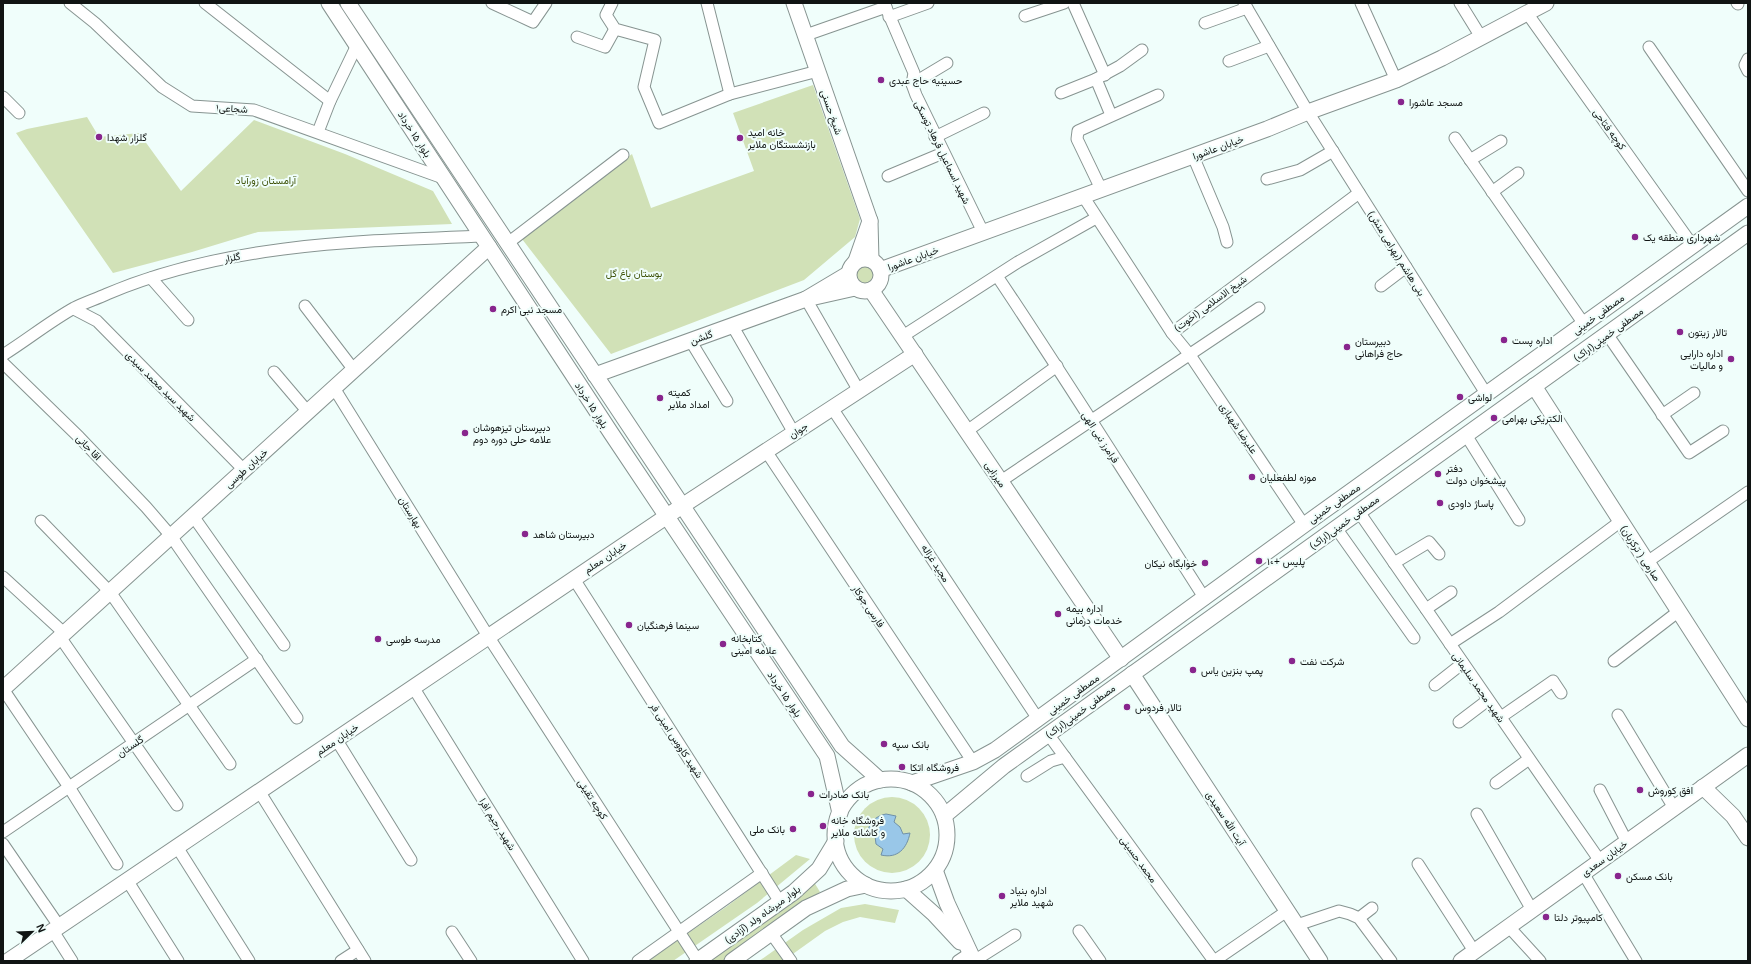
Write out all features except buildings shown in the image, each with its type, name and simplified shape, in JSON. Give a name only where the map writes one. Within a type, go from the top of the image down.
[{"type":"main road","points":[[332,8],[349,3]]},
{"type":"main road","name":"بلوار ۱۵ خرداد","points":[[349,3],[842,746],[880,780]]},
{"type":"main road","name":"شیخ حسنی","points":[[794,3],[870,221],[876,265]]},
{"type":"main road","name":"خیابان عاشورا","points":[[876,265],[983,232],[1193,156],[1396,80],[1481,37],[1537,6]]},
{"type":"main road","name":"بلوار ۱۵ خرداد","points":[[332,8],[666,516],[827,756],[840,813]]},
{"type":"main road","name":"مصطفی خمینی","points":[[912,783],[972,762],[995,750],[1304,525],[1487,395],[1748,206]]},
{"type":"main road","points":[[855,288],[850,282],[848,274],[852,264],[856,261],[870,221]]},
{"type":"main road","name":"مصطفی خمینی(اراک)","points":[[944,816],[1004,766],[1048,734],[1748,233]]},
{"type":"main road","name":"خیابان طوسی","points":[[3,689],[354,370],[485,242]]},
{"type":"main road","points":[[806,299],[855,288],[866,291],[871,290],[878,284],[881,275],[876,265],[866,259],[856,261]]},
{"type":"main road","points":[[806,299],[848,274]]},
{"type":"main road","name":"میرزایی","points":[[871,290],[1122,659]]},
{"type":"main road","name":"گلشن","points":[[596,375],[806,299]]},
{"type":"main road","name":"جوان","points":[[682,506],[915,354]]},
{"type":"main road","name":"صارمی ( ترکزبان)","points":[[1534,386],[1748,719]]},
{"type":"main road","name":"خیابان معلم","points":[[8,961],[682,506]]},
{"type":"main road","name":"آیت الله سعیدی","points":[[1132,674],[1320,961]]},
{"type":"main road","name":"خیابان سعدی","points":[[1461,961],[1703,787],[1746,760]]},
{"type":"main road","points":[[896,779],[912,783],[931,796],[944,816],[947,830],[946,844],[942,858],[935,870],[922,882],[906,889],[892,891],[879,890],[866,885],[849,871],[840,857],[836,841],[836,827],[840,813],[849,798],[863,786],[880,780],[896,779]]},
{"type":"main road","points":[[1703,787],[1733,816],[1748,838]]},
{"type":"main road","name":"بلوار میرشاه ولد (آزادی)","points":[[697,961],[794,892],[819,868],[836,841]]},
{"type":"main road","points":[[935,870],[967,958]]},
{"type":"main road","name":"بلوار میرشاه ولد (آزادی)","points":[[732,961],[806,908],[848,890],[866,885]]},
{"type":"main road","points":[[906,889],[934,914],[967,958]]},
{"type":"street","name":"شجاعی۱","points":[[70,3],[94,23],[162,87],[192,106],[254,110],[444,178]]},
{"type":"street","points":[[205,3],[330,101]]},
{"type":"street","points":[[497,4],[532,22],[546,3]]},
{"type":"street","points":[[612,3],[606,15],[615,29],[655,40],[644,87],[659,123],[730,94],[818,71]]},
{"type":"street","points":[[707,3],[730,94]]},
{"type":"street","points":[[806,35],[886,9],[928,3]]},
{"type":"street","points":[[1025,16],[1044,6],[1064,3]]},
{"type":"street","points":[[1073,3],[1101,77],[1111,116]]},
{"type":"street","points":[[1361,3],[1396,80]]},
{"type":"street","points":[[1460,3],[1481,37]]},
{"type":"street","points":[[1205,23],[1246,5]]},
{"type":"street","name":"بنی هاشم (بهرامی منش)","points":[[1246,5],[1308,112],[1487,395]]},
{"type":"street","name":"کوچه فتاحی","points":[[1537,6],[1693,246]]},
{"type":"street","name":"شهید اسماعیل فرهاد توسکی","points":[[886,9],[914,73],[912,84],[935,137],[983,232]]},
{"type":"street","points":[[577,38],[605,47],[615,29]]},
{"type":"street","points":[[318,132],[330,101],[357,45]]},
{"type":"street","points":[[1229,61],[1269,46]]},
{"type":"street","points":[[1649,47],[1748,191]]},
{"type":"street","points":[[1060,93],[1101,77],[1142,50]]},
{"type":"street","points":[[1748,59],[1745,65],[1748,71]]},
{"type":"street","points":[[912,84],[947,63]]},
{"type":"street","points":[[1100,190],[1077,139],[1078,131],[1158,95]]},
{"type":"street","points":[[3,97],[19,113]]},
{"type":"street","points":[[935,137],[984,113]]},
{"type":"street","points":[[1455,138],[1584,324]]},
{"type":"street","points":[[1470,160],[1501,141]]},
{"type":"street","points":[[1267,179],[1300,170],[1333,151]]},
{"type":"street","points":[[888,176],[943,153]]},
{"type":"street","points":[[508,243],[623,155]]},
{"type":"street","points":[[1193,156],[1223,227],[1227,242]]},
{"type":"street","points":[[1492,192],[1518,173]]},
{"type":"street","name":"شیخ الاسلامی (اخوت)","points":[[1083,196],[1172,333],[1359,193]]},
{"type":"street","points":[[903,336],[997,276],[1096,218]]},
{"type":"street","name":"گلزار","points":[[3,355],[74,308],[131,284],[200,263],[267,250],[338,244],[485,242]]},
{"type":"street","points":[[1381,286],[1406,267]]},
{"type":"street","name":"فرامرز نبی الهی","points":[[997,276],[1057,366],[1090,421],[1205,598]]},
{"type":"street","points":[[151,278],[188,320]]},
{"type":"street","points":[[806,299],[859,391]]},
{"type":"street","points":[[305,306],[354,370]]},
{"type":"street","name":"شهید سید محمد سیدی","points":[[74,308],[97,321],[244,470]]},
{"type":"street","points":[[1000,481],[1259,308]]},
{"type":"street","points":[[732,325],[794,433]]},
{"type":"street","name":"علیرضا شهبازی","points":[[1172,333],[1190,354],[1304,525]]},
{"type":"street","points":[[1607,334],[1689,453],[1723,431]]},
{"type":"street","points":[[690,340],[727,401]]},
{"type":"street","name":"اقا جانی","points":[[3,363],[79,437],[146,507],[171,536],[297,718]]},
{"type":"street","points":[[967,431],[1057,366]]},
{"type":"street","points":[[274,372],[308,412]]},
{"type":"street","name":"بهارستان","points":[[334,388],[488,636]]},
{"type":"street","points":[[1662,415],[1694,393]]},
{"type":"street","name":"مجید غزاله","points":[[832,408],[1038,719]]},
{"type":"street","points":[[1466,435],[1519,520]]},
{"type":"street","name":"فارسی جوکار","points":[[766,451],[972,762]]},
{"type":"street","points":[[1647,562],[1748,492]]},
{"type":"street","name":"شهید محمد سلیمانی","points":[[1358,512],[1600,861]]},
{"type":"street","points":[[193,516],[284,644]]},
{"type":"street","points":[[41,520],[110,592],[230,764]]},
{"type":"street","points":[[1450,644],[1499,612],[1621,521]]},
{"type":"street","points":[[1336,528],[1414,638]]},
{"type":"street","points":[[1394,563],[1429,542],[1439,554]]},
{"type":"street","points":[[3,577],[62,635],[177,805]]},
{"type":"street","name":"شهید کاووس امینی فر","points":[[574,579],[780,902]]},
{"type":"street","points":[[1426,609],[1451,592]]},
{"type":"street","points":[[1614,661],[1679,611]]},
{"type":"street","name":"کوچه تقیئی","points":[[488,636],[697,961]]},
{"type":"street","name":"گلستان","points":[[3,832],[257,659]]},
{"type":"street","points":[[1435,685],[1463,663]]},
{"type":"street","points":[[1501,718],[1553,681],[1561,693]]},
{"type":"street","name":"شهید رحیم افرا","points":[[413,687],[583,961]]},
{"type":"street","points":[[3,689],[69,788],[117,864]]},
{"type":"street","points":[[1459,722],[1488,700]]},
{"type":"street","points":[[1618,715],[1674,808]]},
{"type":"street","name":"محمد حسینی","points":[[1048,734],[1214,961]]},
{"type":"street","points":[[336,739],[411,860]]},
{"type":"street","points":[[1028,776],[1051,761],[1065,757]]},
{"type":"street","points":[[1496,783],[1529,759]]},
{"type":"street","points":[[1600,790],[1626,842]]},
{"type":"street","points":[[259,791],[365,961]]},
{"type":"street","points":[[1477,814],[1532,910]]},
{"type":"street","points":[[3,844],[56,928],[72,961]]},
{"type":"street","points":[[177,847],[249,961]]},
{"type":"street","points":[[1418,864],[1474,951]]},
{"type":"street","points":[[638,961],[762,873]]},
{"type":"street","points":[[1584,873],[1636,961]]},
{"type":"street","points":[[127,880],[178,961]]},
{"type":"street","points":[[1358,918],[1372,908]]},
{"type":"street","points":[[1214,961],[1287,911]]},
{"type":"street","points":[[1297,925],[1339,911],[1358,918],[1391,961]]},
{"type":"street","points":[[1509,926],[1540,961]]},
{"type":"street","points":[[1079,931],[1100,961]]},
{"type":"street","points":[[452,932],[471,961]]},
{"type":"street","points":[[771,933],[792,961]]},
{"type":"street","points":[[967,958],[1015,935]]},
{"type":"street","points":[[341,961],[358,950]]},
{"type":"green space","name":"بوستان باغ گل","points":[[813,85],[860,219],[855,237],[804,280],[611,354],[522,239],[632,154],[651,208],[754,171],[733,113]]},
{"type":"green space","name":"آرامستان زورآباد","points":[[87,117],[99,137],[139,133],[181,191],[254,120],[345,154],[433,191],[452,224],[258,232],[192,252],[113,273],[16,133],[27,129]]},
{"type":"green space","points":[[864,263],[868,264],[874,270],[874,278],[868,284],[864,285],[860,284],[854,278],[853,274],[854,270],[860,264]]},
{"type":"green space","points":[[892,797],[907,800],[919,808],[927,820],[930,835],[927,850],[919,862],[907,870],[892,873],[877,870],[865,862],[857,850],[854,835],[857,820],[865,808],[877,800]]},
{"type":"green space","points":[[796,855],[810,859],[757,903],[673,961],[648,961],[726,907]]},
{"type":"green space","points":[[814,882],[820,892],[724,961],[706,961]]},
{"type":"green space","points":[[865,904],[899,910],[895,923],[860,917],[843,922],[825,931],[783,961],[759,961],[803,930],[841,908]]},
{"type":"water","points":[[886,814],[896,816],[894,822],[900,827],[903,834],[910,833],[907,843],[901,851],[897,854],[887,856],[881,855],[883,849],[876,844],[875,836],[867,834],[873,821],[879,816]]},
{"type":"place","name":"حسینیه حاج عبدی","points":[[881,80]]},
{"type":"place","name":"مسجد عاشورا","points":[[1401,102]]},
{"type":"place","name":"گلزار شهدا","points":[[99,137]]},
{"type":"place","name":"خانه امید بازنشستگان ملایر","points":[[740,138]]},
{"type":"place","name":"شهرداری منطقه یک","points":[[1635,237]]},
{"type":"place","name":"مسجد نبی اکرم","points":[[493,309]]},
{"type":"place","name":"تالار زیتون","points":[[1680,332]]},
{"type":"place","name":"اداره پست","points":[[1504,340]]},
{"type":"place","name":"دبیرستان حاج فراهانی","points":[[1347,347]]},
{"type":"place","name":"اداره دارایی و مالیات","points":[[1731,359]]},
{"type":"place","name":"لواشی","points":[[1460,397]]},
{"type":"place","name":"کمیته امداد ملایر","points":[[660,398]]},
{"type":"place","name":"الکتریکی بهرامی","points":[[1494,418]]},
{"type":"place","name":"دبیرستان تیزهوشان علامه حلی دوره دوم","points":[[465,433]]},
{"type":"place","name":"دفتر پیشخوان دولت","points":[[1438,474]]},
{"type":"place","name":"موزه لطفعلیان","points":[[1252,477]]},
{"type":"place","name":"پاساژ داودی","points":[[1440,503]]},
{"type":"place","name":"دبیرستان شاهد","points":[[525,534]]},
{"type":"place","name":"پلیس +۱۰","points":[[1259,561]]},
{"type":"place","name":"خوابگاه نیکان","points":[[1205,563]]},
{"type":"place","name":"اداره بیمه خدمات درمانی","points":[[1058,614]]},
{"type":"place","name":"سینما فرهنگیان","points":[[629,625]]},
{"type":"place","name":"مدرسه طوسی","points":[[378,639]]},
{"type":"place","name":"کتابخانه علامه امینی","points":[[723,644]]},
{"type":"place","name":"شرکت نفت","points":[[1292,661]]},
{"type":"place","name":"پمپ بنزین یاس","points":[[1193,670]]},
{"type":"place","name":"تالار فردوس","points":[[1127,707]]},
{"type":"place","name":"بانک سپه","points":[[884,744]]},
{"type":"place","name":"فروشگاه اتکا","points":[[902,767]]},
{"type":"place","name":"افق کوروش","points":[[1640,790]]},
{"type":"place","name":"بانک صادرات","points":[[811,794]]},
{"type":"place","name":"فروشگاه خانه و کاشانه ملایر","points":[[823,826]]},
{"type":"place","name":"بانک ملی","points":[[793,829]]},
{"type":"place","name":"بانک مسکن","points":[[1618,876]]},
{"type":"place","name":"اداره بنیاد شهید ملایر","points":[[1002,896]]},
{"type":"place","name":"کامپیوتر دلتا","points":[[1546,917]]}]
